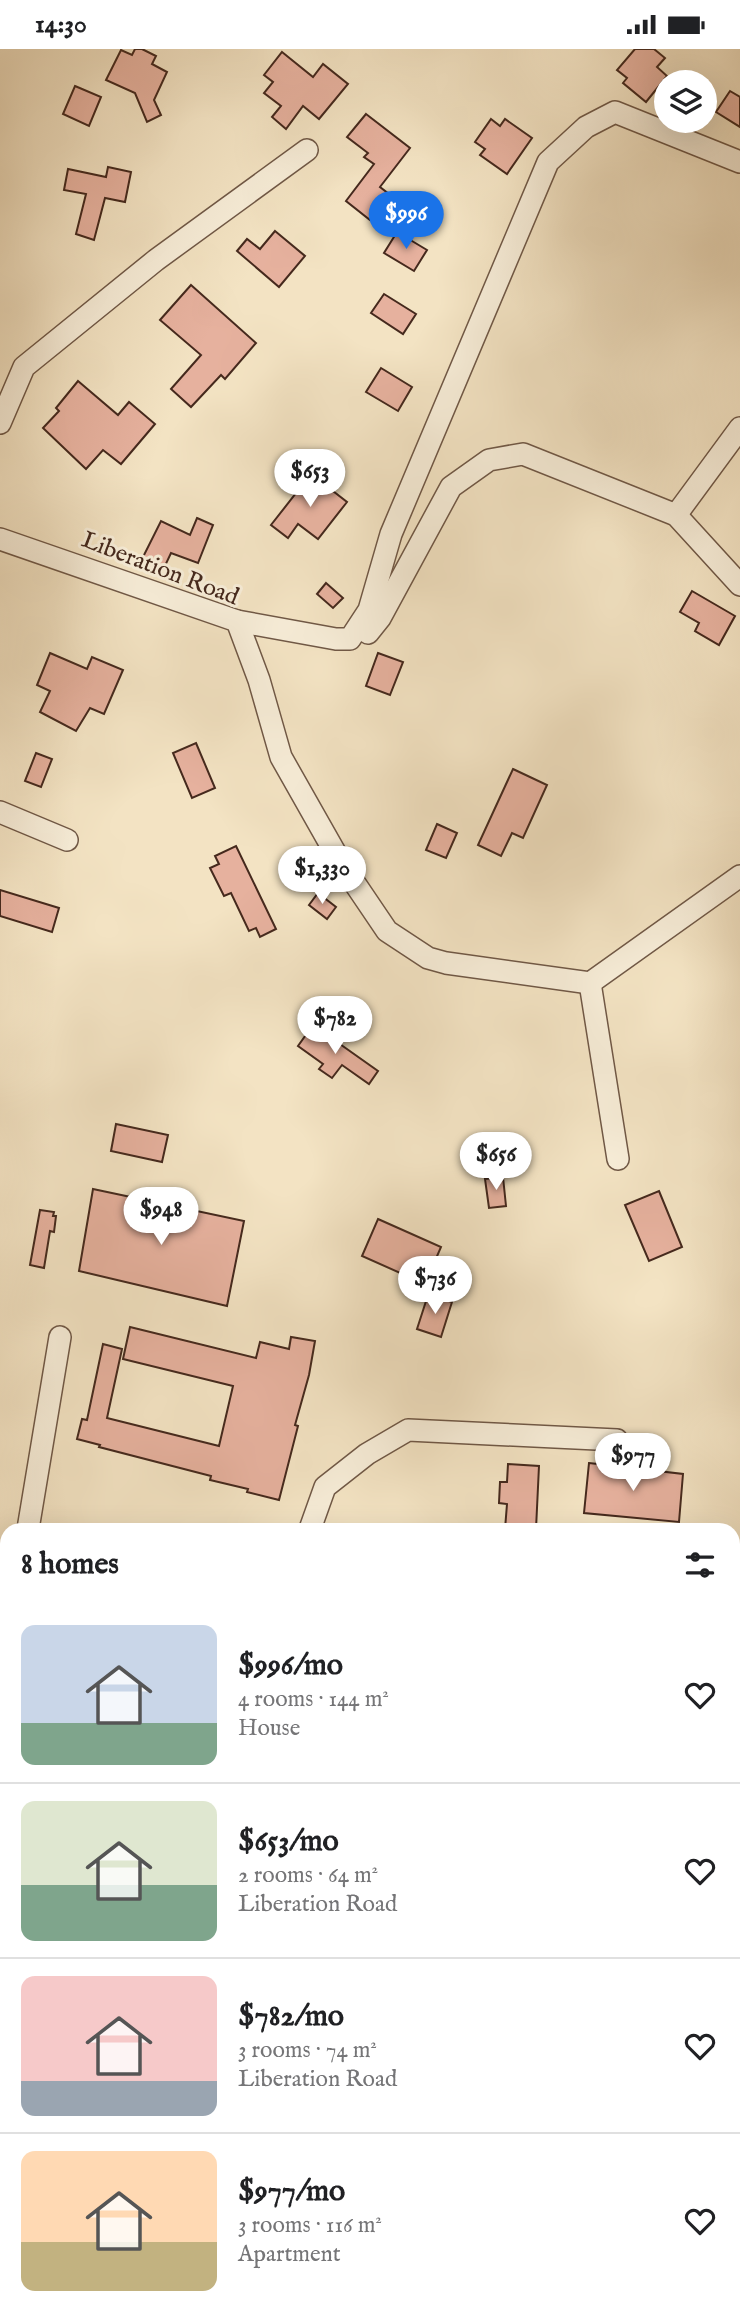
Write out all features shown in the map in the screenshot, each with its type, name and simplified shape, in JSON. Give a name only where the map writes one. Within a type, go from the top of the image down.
[{"type":"street","points":[[350,639],[369,610],[391,534],[548,162],[586,127],[615,112],[740,162]]},
{"type":"street","points":[[0,423],[24,367],[156,260],[307,150]]},
{"type":"street","points":[[676,515],[740,428]]},
{"type":"street","points":[[237,621],[336,639],[350,639],[366,634],[380,618],[451,487],[489,460],[523,454],[676,515],[740,585]]},
{"type":"street","name":"Liberation Road","points":[[0,539],[237,621],[259,680],[281,757],[341,863],[387,931],[428,958],[446,964],[590,983]]},
{"type":"street","points":[[0,812],[67,840]]},
{"type":"street","points":[[618,1159],[590,983],[740,876]]},
{"type":"street","points":[[29,1523],[60,1337]]},
{"type":"street","points":[[312,1523],[325,1487],[367,1454],[408,1430],[617,1440]]},
{"type":"building","points":[[135,49],[142,49],[156,56],[152,64],[167,72],[154,100],[161,115],[147,122],[135,93],[106,80],[121,50],[132,55]]},
{"type":"building","points":[[635,49],[654,49],[665,58],[657,67],[660,70],[654,70],[654,92],[646,102],[623,83],[627,78],[617,70]]},
{"type":"building","points":[[282,52],[313,77],[323,64],[348,84],[319,119],[303,106],[286,129],[272,117],[281,106],[264,93],[273,82],[264,75]]},
{"type":"building","points":[[75,86],[101,97],[89,126],[63,114]]},
{"type":"building","points":[[730,91],[740,97],[740,127],[717,113]]},
{"type":"building","points":[[366,114],[410,148],[380,187],[389,194],[370,220],[346,201],[374,164],[364,157],[368,153],[347,137]]},
{"type":"building","points":[[491,119],[500,126],[505,119],[532,138],[507,174],[480,155],[485,149],[475,142]]},
{"type":"building","points":[[108,167],[131,172],[125,202],[105,198],[94,240],[76,234],[86,194],[64,190],[68,169],[106,177]]},
{"type":"building","points":[[275,231],[305,256],[279,287],[237,251],[247,239],[260,249]]},
{"type":"building","points":[[397,232],[427,250],[414,271],[384,253]]},
{"type":"building","points":[[191,285],[256,343],[225,379],[221,375],[191,407],[171,389],[201,355],[160,320]]},
{"type":"building","points":[[384,294],[416,314],[403,334],[371,313]]},
{"type":"building","points":[[381,368],[412,387],[398,411],[366,392]]},
{"type":"building","points":[[78,381],[118,415],[129,402],[155,424],[121,464],[103,450],[86,469],[43,428],[59,411],[56,408]]},
{"type":"building","points":[[311,474],[347,502],[318,539],[298,524],[288,538],[271,525]]},
{"type":"building","points":[[197,518],[213,525],[198,563],[171,553],[164,568],[143,557],[161,521],[190,535]]},
{"type":"building","points":[[326,583],[343,598],[333,608],[317,594]]},
{"type":"building","points":[[692,591],[735,616],[719,645],[695,631],[699,623],[680,612]]},
{"type":"building","points":[[50,653],[87,669],[92,657],[123,670],[104,714],[90,708],[76,731],[40,712],[50,691],[37,685]]},
{"type":"building","points":[[378,653],[403,662],[390,695],[366,686]]},
{"type":"building","points":[[196,743],[215,788],[192,798],[173,753]]},
{"type":"building","points":[[36,753],[52,759],[41,787],[25,781]]},
{"type":"building","points":[[513,769],[547,785],[523,838],[512,833],[501,856],[478,845]]},
{"type":"building","points":[[437,824],[457,833],[446,858],[426,850]]},
{"type":"building","points":[[236,846],[276,929],[260,937],[256,928],[249,931],[231,893],[224,896],[210,868],[219,864],[215,856]]},
{"type":"building","points":[[0,890],[59,908],[52,932],[0,916]]},
{"type":"building","points":[[318,893],[336,907],[327,919],[309,905]]},
{"type":"building","points":[[313,1025],[378,1071],[369,1084],[342,1065],[332,1078],[319,1069],[323,1064],[298,1046]]},
{"type":"building","points":[[116,1124],[168,1135],[162,1162],[111,1151]]},
{"type":"building","points":[[503,1177],[506,1206],[489,1208],[485,1179]]},
{"type":"building","points":[[93,1189],[244,1221],[227,1306],[79,1271]]},
{"type":"building","points":[[659,1191],[682,1247],[649,1261],[625,1205]]},
{"type":"building","points":[[40,1210],[54,1212],[53,1216],[56,1216],[54,1232],[50,1231],[44,1268],[30,1265]]},
{"type":"building","points":[[378,1219],[441,1247],[425,1284],[362,1256]]},
{"type":"building","points":[[428,1295],[452,1302],[441,1337],[417,1329]]},
{"type":"building","points":[[130,1327],[256,1358],[260,1342],[289,1349],[291,1337],[315,1341],[295,1425],[298,1426],[279,1500],[210,1480],[211,1476],[77,1439],[82,1419],[87,1420],[103,1344],[122,1349],[107,1418],[219,1446],[233,1386],[123,1359]]},
{"type":"building","points":[[589,1463],[683,1474],[679,1522],[584,1513]]},
{"type":"building","points":[[508,1464],[539,1466],[536,1523],[505,1523],[507,1504],[499,1503],[500,1482],[507,1482]]}]
